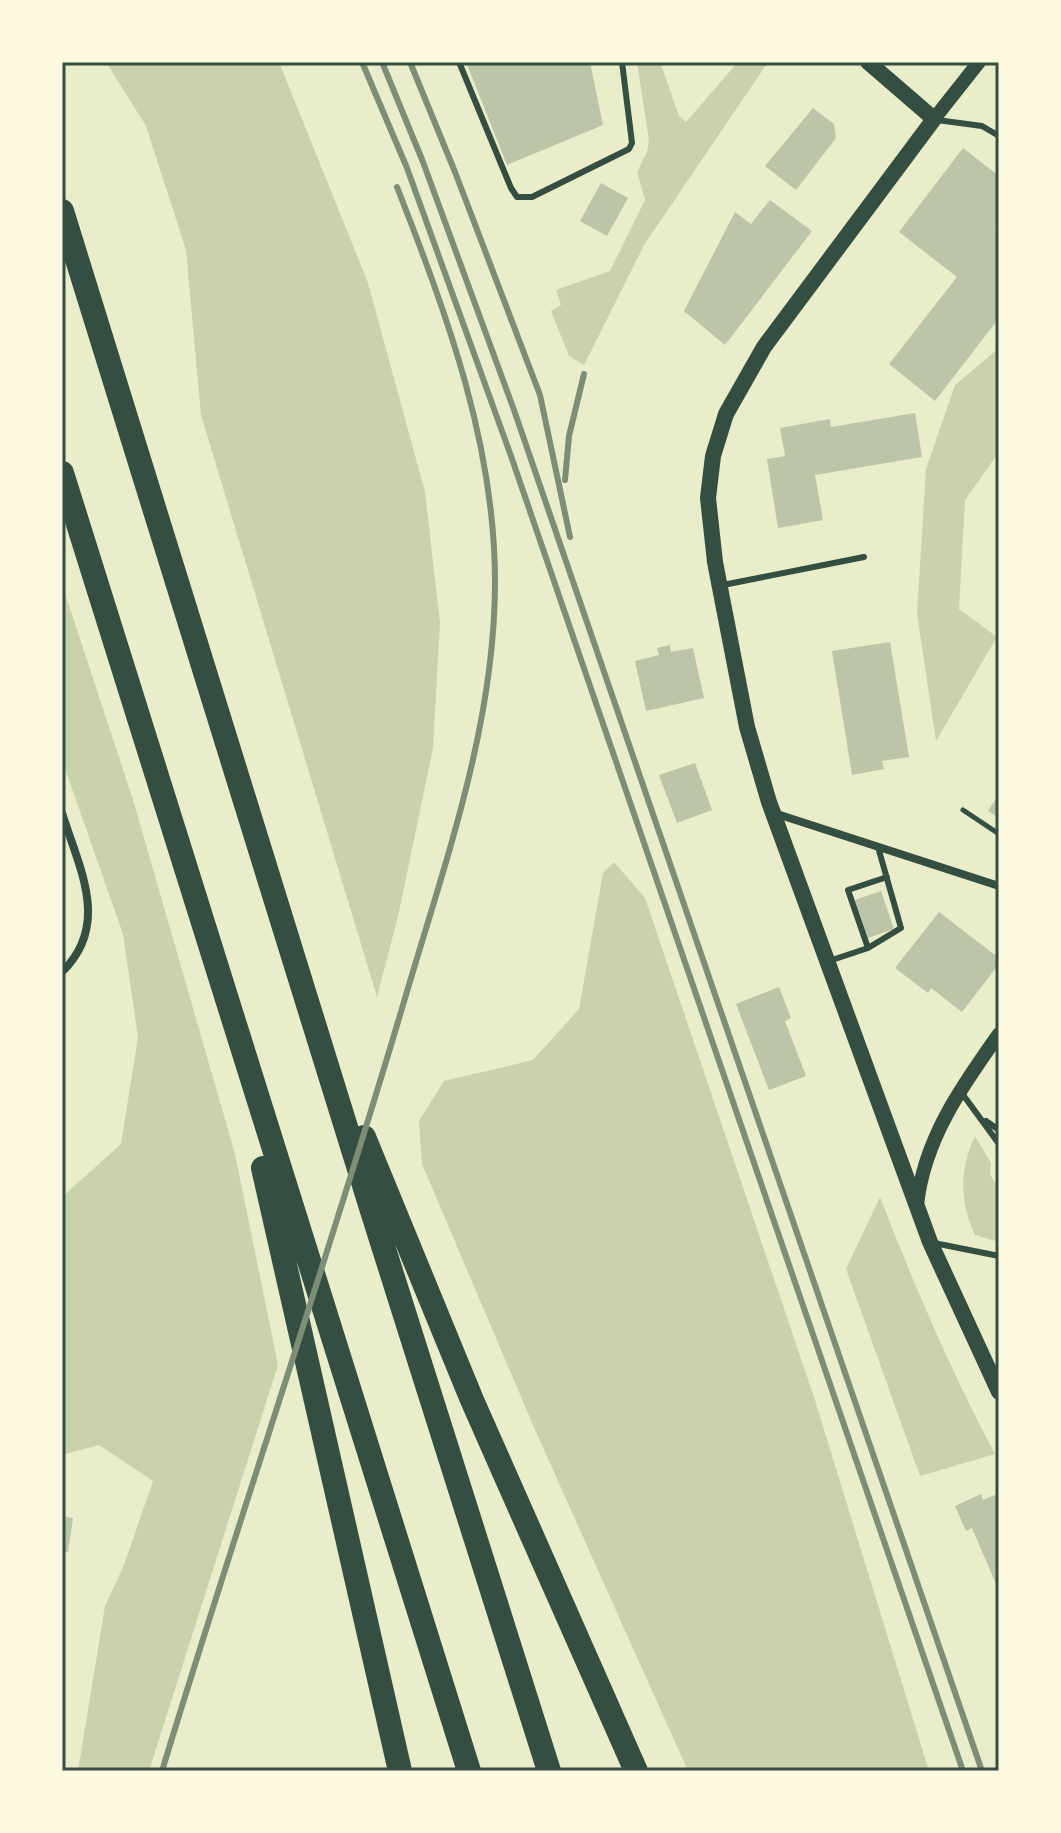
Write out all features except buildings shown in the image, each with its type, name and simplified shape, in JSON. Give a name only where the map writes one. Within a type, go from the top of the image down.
[{"type":"highway","points":[[62,211],[305,994],[352,1126],[372,1211],[549,1771]]},
{"type":"highway","points":[[62,473],[469,1771]]},
{"type":"highway","points":[[225,998],[400,1771]]},
{"type":"highway","points":[[352,1126],[382,1183],[484,1428],[636,1771]]},
{"type":"main road","points":[[868,62],[934,119],[764,347],[733,401],[713,456],[708,498],[710,530],[747,727],[773,813],[930,1242],[999,1392]]},
{"type":"street","points":[[934,119],[979,62]]},
{"type":"street","points":[[62,813],[90,911],[88,930],[79,950],[62,972]]},
{"type":"street","points":[[773,813],[999,886]]},
{"type":"street","points":[[917,1205],[933,1140],[959,1090],[999,1034]]},
{"type":"lane","points":[[459,62],[511,188],[517,197],[524,198],[532,197],[629,149],[632,143],[622,62]]},
{"type":"lane","points":[[934,119],[982,126],[999,136]]},
{"type":"lane","points":[[720,586],[864,557]]},
{"type":"lane","points":[[829,961],[868,948],[901,928],[878,847]]},
{"type":"lane","points":[[868,948],[848,890],[887,877]]},
{"type":"lane","points":[[959,1090],[999,1144]]},
{"type":"lane","points":[[980,1116],[999,1130]]},
{"type":"lane","points":[[930,1242],[999,1256]]},
{"type":"path","points":[[963,810],[999,834]]},
{"type":"green space","points":[[106,62],[279,62],[368,283],[425,492],[440,623],[433,748],[399,912],[377,997],[201,415],[186,250],[146,126]]},
{"type":"green space","points":[[637,62],[660,62],[679,116],[686,122],[738,62],[768,62],[644,245],[584,365],[569,356],[551,311],[561,305],[556,290],[610,271],[645,200],[637,172],[649,141]]},
{"type":"green space","points":[[999,348],[999,452],[965,500],[959,609],[997,637],[936,741],[917,613],[926,469],[955,385]]},
{"type":"green space","points":[[62,584],[134,803],[235,1154],[278,1365],[149,1771],[78,1771],[105,1606],[124,1565],[153,1481],[99,1445],[62,1455],[62,1197],[121,1144],[138,1037],[123,934],[62,760]]},
{"type":"green space","points":[[614,862],[645,898],[814,1397],[929,1771],[688,1771],[536,1432],[422,1164],[419,1121],[444,1081],[533,1060],[579,1009],[603,873]]},
{"type":"green space","points":[[975,1136],[991,1163],[990,1174],[999,1190],[999,1242],[975,1235],[966,1210],[964,1173]]},
{"type":"green space","points":[[880,1197],[934,1327],[995,1454],[920,1476],[846,1269]]},
{"type":"railway","points":[[362,62],[407,168],[511,456],[963,1771]]},
{"type":"railway","points":[[382,62],[423,162],[514,410],[982,1771]]},
{"type":"railway","points":[[410,62],[540,395],[570,537]]},
{"type":"railway","points":[[162,1771],[434,902],[464,798],[486,693],[495,586],[487,483],[465,382],[434,284],[397,187]]},
{"type":"railway","points":[[565,480],[569,436],[584,374]]}]
